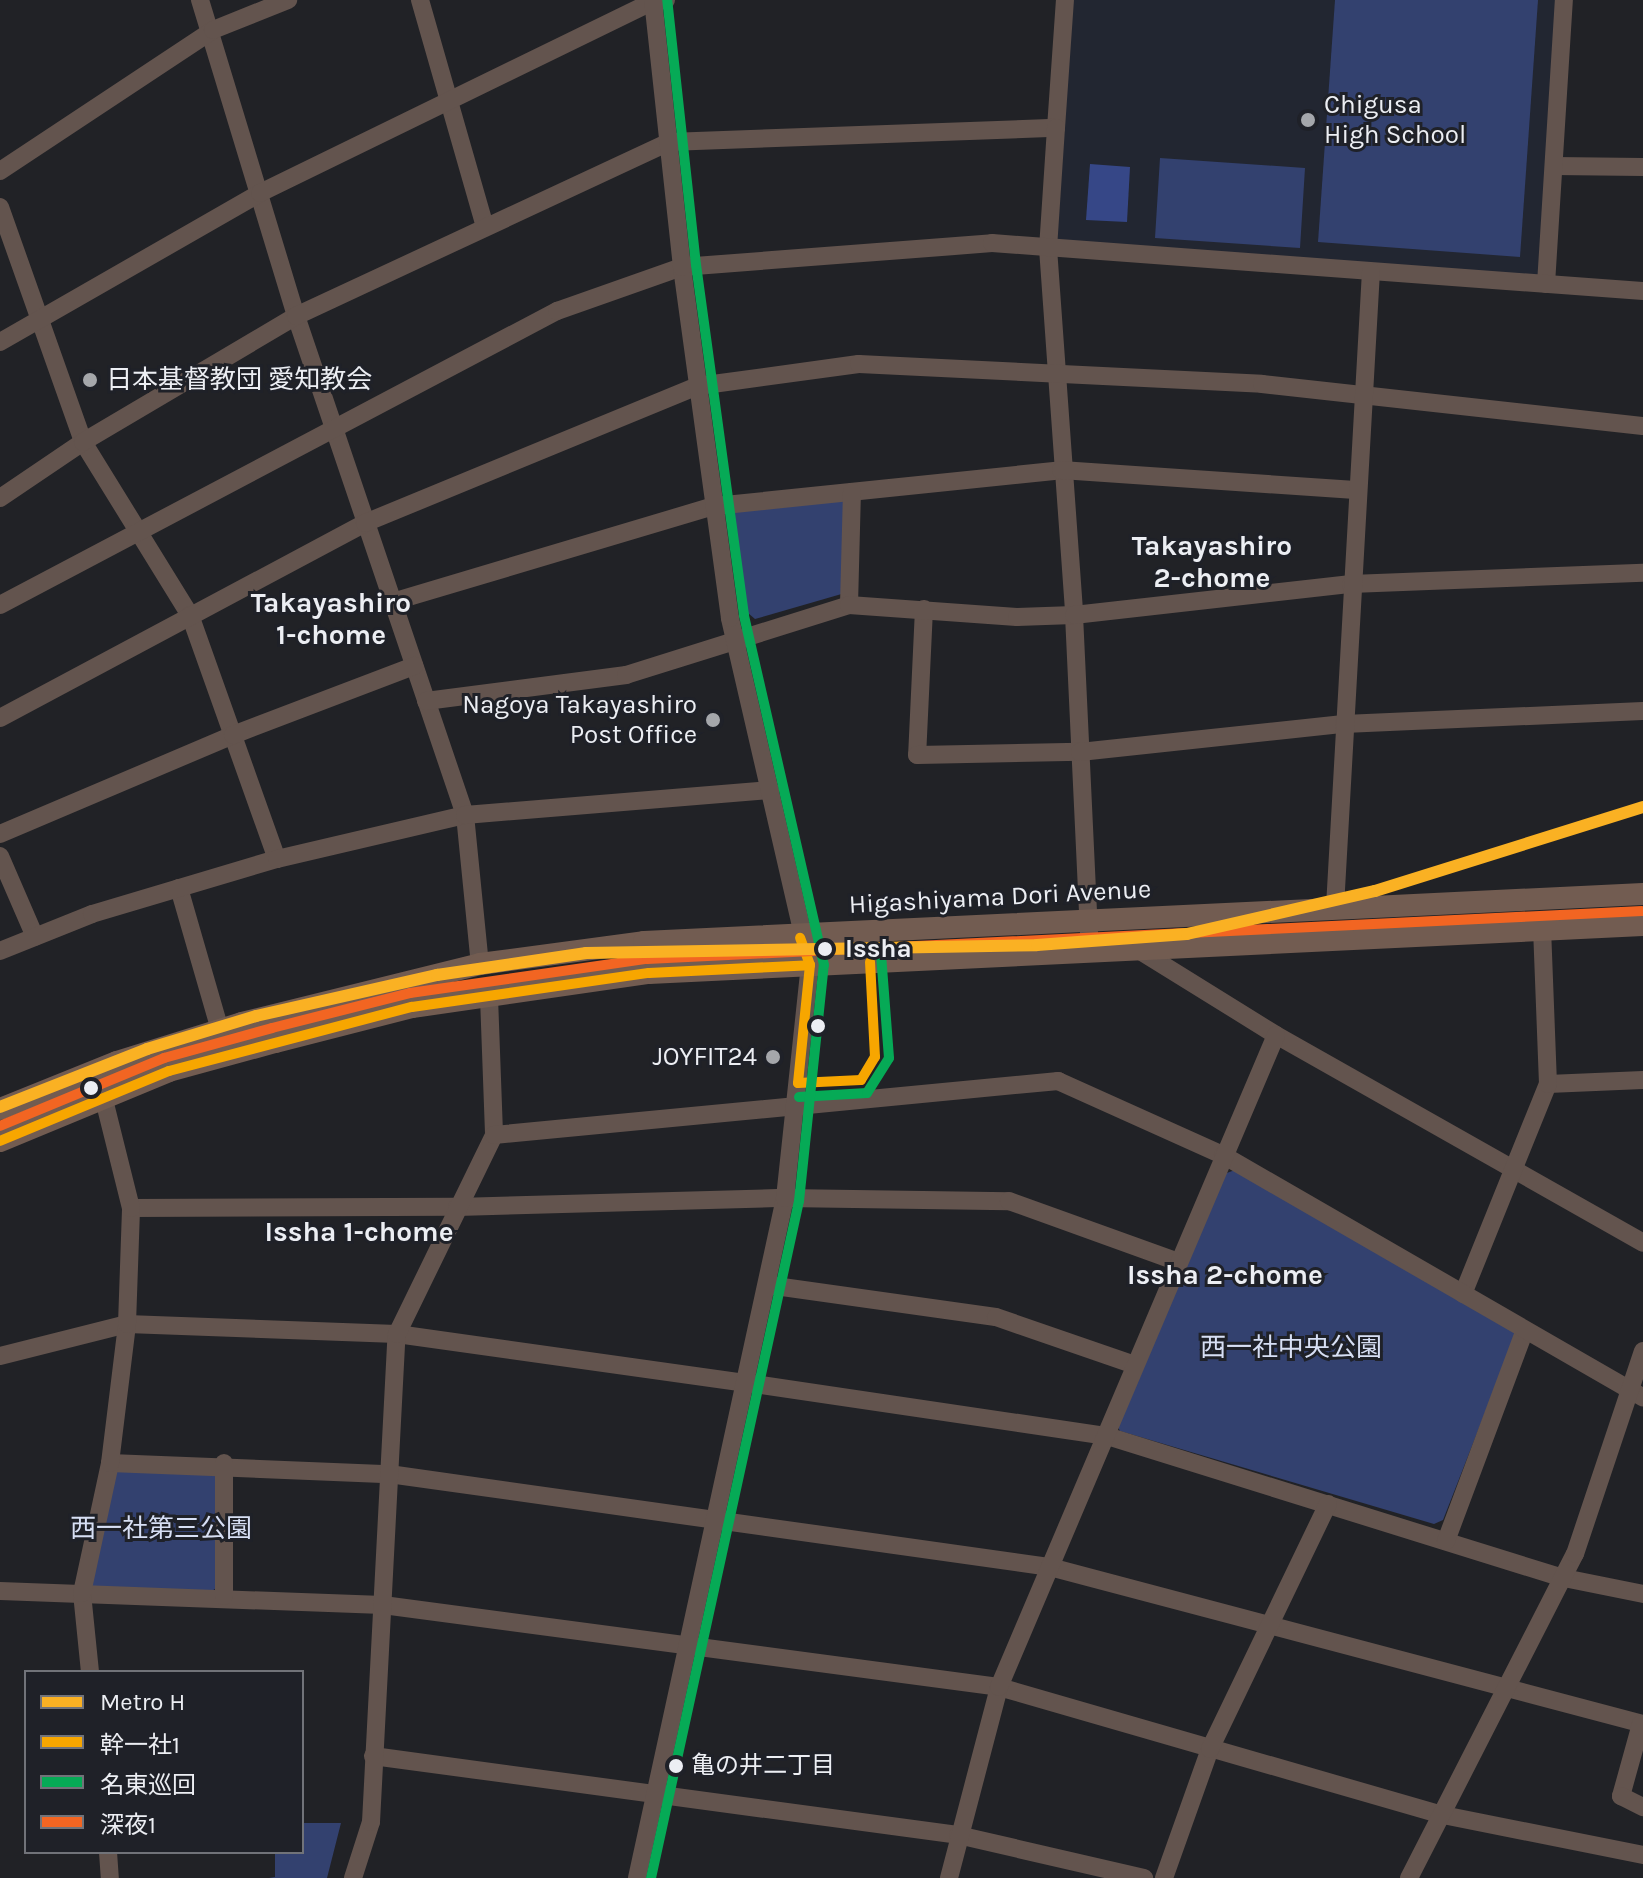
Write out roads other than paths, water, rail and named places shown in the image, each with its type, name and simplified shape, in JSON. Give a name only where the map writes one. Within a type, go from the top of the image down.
[{"type":"main road","name":"Higashiyama Dori Avenue","points":[[0,1109],[117,1062],[220,1030],[480,964],[644,942],[800,938],[1088,919],[1643,894]]},
{"type":"main road","points":[[0,1141],[169,1071],[275,1042],[412,1007],[649,973],[1133,946],[1643,925]]},
{"type":"street","points":[[200,0],[213,30],[296,316],[465,815],[480,964]]},
{"type":"street","points":[[0,171],[213,30],[288,0]]},
{"type":"street","points":[[420,0],[485,226]]},
{"type":"street","points":[[637,1878],[785,1198],[810,965],[800,938],[735,641],[682,267],[653,0]]},
{"type":"street","points":[[0,342],[36,318],[260,193],[653,0],[666,0]]},
{"type":"street","points":[[1065,0],[1048,248],[1053,376],[1074,615],[1090,949]]},
{"type":"street","points":[[1546,284],[1564,0]]},
{"type":"street","points":[[0,498],[83,442],[296,316],[669,142],[1056,128]]},
{"type":"street","points":[[1554,166],[1643,167]]},
{"type":"street","points":[[0,207],[36,318],[83,442],[142,531],[190,615],[277,859]]},
{"type":"street","points":[[0,605],[335,425],[557,311],[682,267],[992,243],[1643,291]]},
{"type":"street","points":[[1335,907],[1360,395],[1371,272]]},
{"type":"street","points":[[0,718],[365,523],[698,386],[859,364],[1262,384],[1643,426]]},
{"type":"street","points":[[392,602],[715,506],[1061,470],[1355,490]]},
{"type":"street","points":[[849,605],[852,492]]},
{"type":"street","points":[[426,701],[626,675],[849,605],[1074,615],[1351,584],[1643,573]]},
{"type":"street","points":[[924,609],[917,755],[1080,752],[1344,724],[1643,711]]},
{"type":"street","points":[[0,834],[233,735],[414,666]]},
{"type":"street","points":[[0,951],[179,888],[277,859],[465,815],[770,790]]},
{"type":"street","points":[[0,856],[35,937]]},
{"type":"street","points":[[179,888],[220,1030]]},
{"type":"street","points":[[1463,1294],[1548,1084],[1542,930]]},
{"type":"street","points":[[1133,946],[1276,1035],[1643,1243]]},
{"type":"street","points":[[353,1878],[371,1822],[397,1334],[494,1135],[489,997]]},
{"type":"street","points":[[949,1878],[999,1687],[1276,1035]]},
{"type":"street","points":[[1548,1084],[1643,1080]]},
{"type":"street","points":[[494,1135],[1058,1081],[1223,1155],[1637,1393]]},
{"type":"street","points":[[90,1670],[82,1593],[110,1463],[127,1324],[131,1208],[103,1096]]},
{"type":"street","points":[[131,1208],[457,1207],[785,1198],[1009,1201],[1178,1262]]},
{"type":"street","points":[[768,1285],[996,1317],[1135,1365]]},
{"type":"street","points":[[0,1356],[127,1324],[397,1334],[747,1383],[1107,1436],[1564,1578],[1643,1594]]},
{"type":"street","points":[[1446,1541],[1525,1330]]},
{"type":"street","points":[[1409,1878],[1564,1578],[1637,1393],[1643,1351]]},
{"type":"street","points":[[110,1463],[224,1463],[389,1474],[1050,1567],[1510,1686],[1642,1724],[1621,1796],[1643,1807]]},
{"type":"street","points":[[224,1463],[224,1596]]},
{"type":"street","points":[[1164,1878],[1210,1749],[1328,1504]]},
{"type":"street","points":[[0,1591],[224,1596],[383,1605],[999,1687],[1443,1815],[1643,1855]]},
{"type":"street","points":[[373,1756],[958,1835],[1144,1878]]},
{"type":"street","points":[[108,1854],[110,1878]]},
{"type":"metro line","name":"H","points":[[0,1107],[147,1049],[256,1016],[437,975],[586,953],[1037,945],[1187,934],[1375,891],[1643,807]]},
{"type":"place","name":"Chigusa High School","points":[[1308,120]]},
{"type":"place","name":"日本基督教団 愛知教会","points":[[90,380]]},
{"type":"place","name":"Nagoya Takayashiro Post Office","points":[[713,720]]},
{"type":"place","name":"Issha","points":[[825,949]]},
{"type":"place","name":"JOYFIT24","points":[[773,1057]]},
{"type":"place","name":"亀の井二丁目","points":[[676,1766]]},
{"type":"district","name":"Takayashiro 2-chome","points":[[1212,562]]},
{"type":"district","name":"Takayashiro 1-chome","points":[[331,619]]},
{"type":"district","name":"Issha 1-chome","points":[[359,1232]]},
{"type":"district","name":"Issha 2-chome","points":[[1225,1275]]},
{"type":"park label","name":"西一社中央公園","points":[[1291,1348]]},
{"type":"park label","name":"西一社第三公園","points":[[161,1529]]}]
